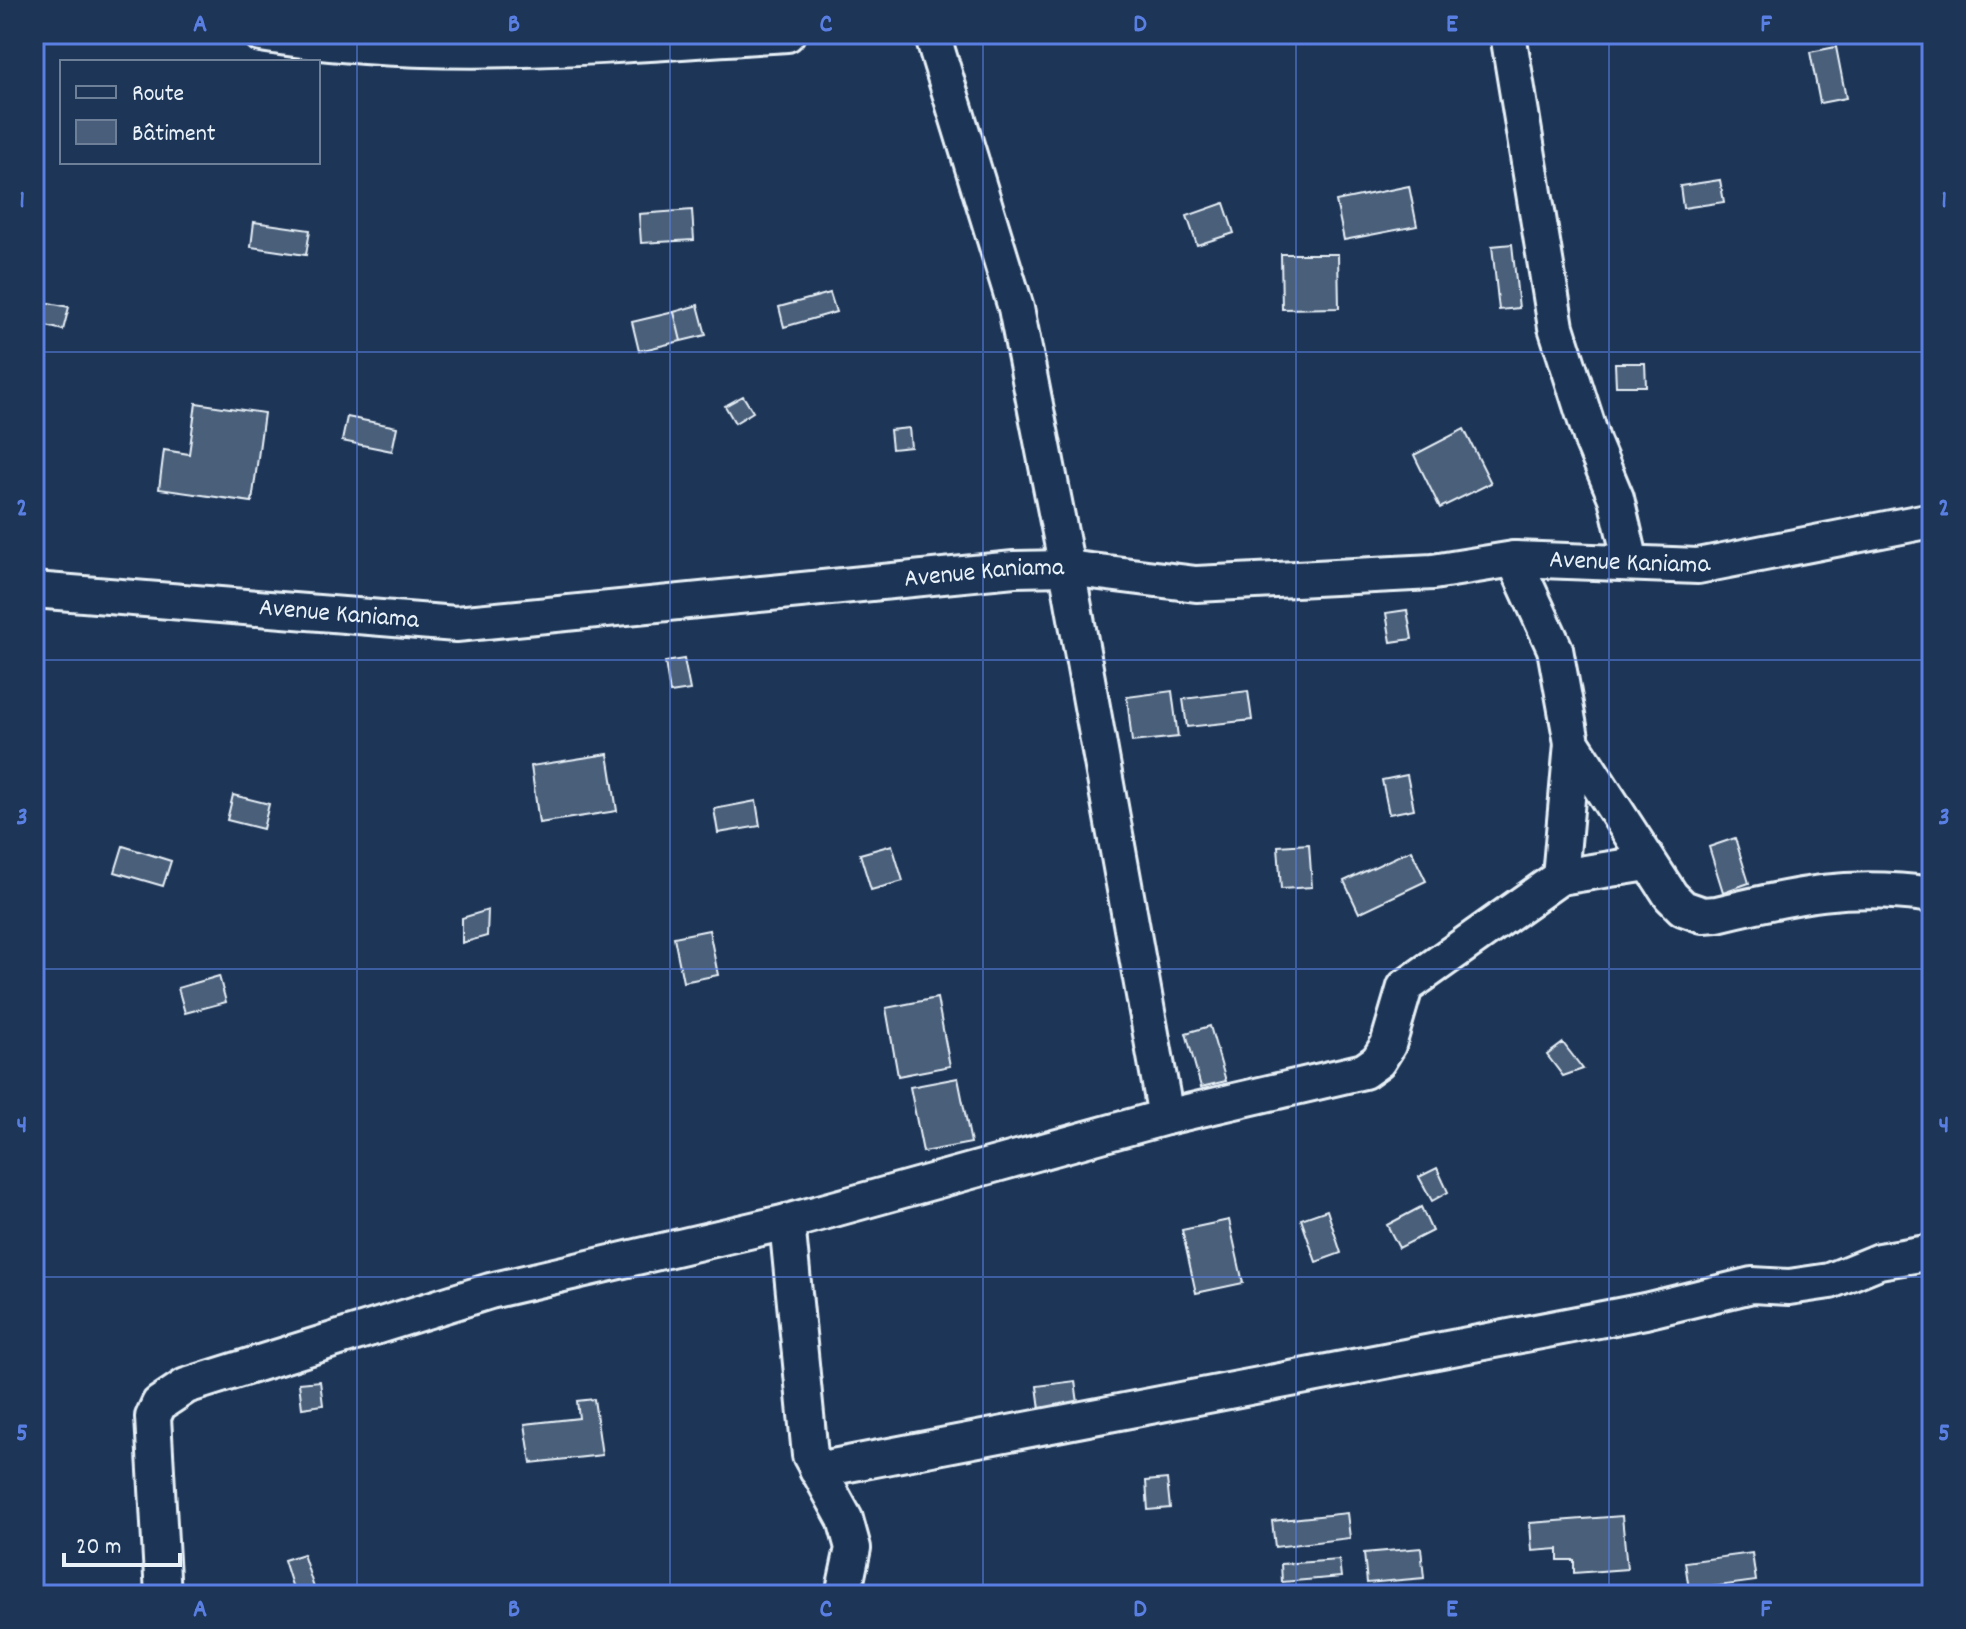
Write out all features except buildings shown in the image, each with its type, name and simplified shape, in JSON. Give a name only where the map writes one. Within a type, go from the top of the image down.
[{"type":"street","points":[[261,34],[312,42],[452,51],[787,34]]},
{"type":"street","points":[[932,34],[1016,308],[1067,568],[1166,1117]]},
{"type":"street","points":[[1508,34],[1556,327],[1593,443],[1616,498],[1631,563]]},
{"type":"street","name":"Avenue Kaniama","points":[[34,590],[456,624],[952,575],[1067,568],[1196,584],[1433,572],[1514,559],[1698,566],[1932,520]]},
{"type":"street","points":[[1514,559],[1555,649],[1572,743],[1560,877]]},
{"type":"street","points":[[1572,743],[1648,863],[1683,908],[1703,915],[1810,892],[1906,891],[1932,895]]},
{"type":"street","points":[[163,1595],[153,1417],[154,1410],[171,1393],[490,1291],[787,1222],[1166,1117],[1364,1071],[1378,1061],[1388,1045],[1405,987],[1560,877],[1648,863]]},
{"type":"street","points":[[787,1222],[810,1455],[845,1519],[853,1548],[843,1595]]},
{"type":"street","points":[[817,1470],[1645,1311],[1752,1285],[1789,1287],[1830,1281],[1879,1261],[1932,1252]]}]
